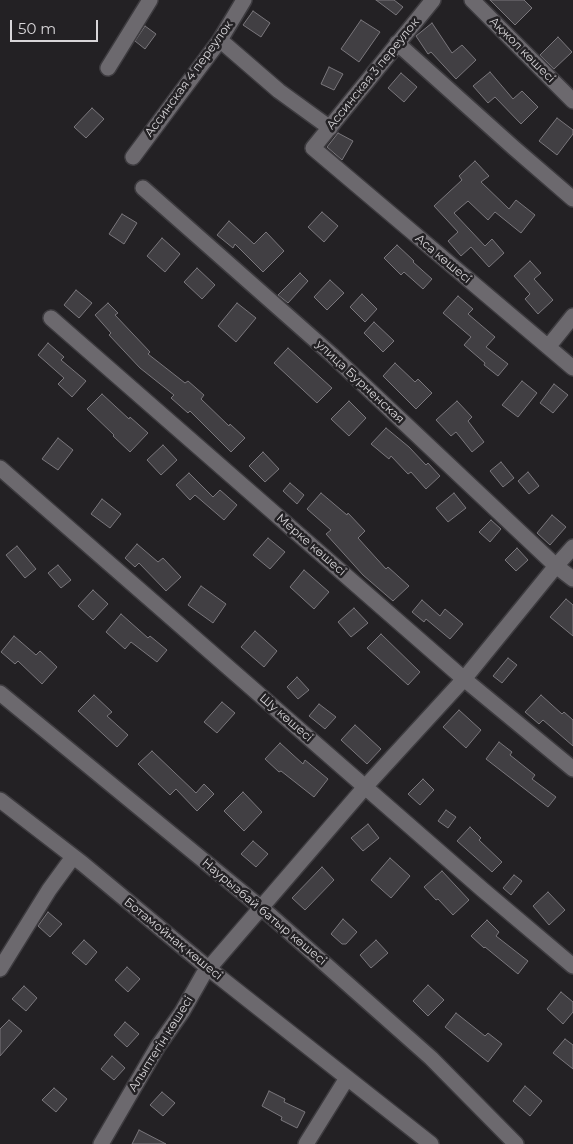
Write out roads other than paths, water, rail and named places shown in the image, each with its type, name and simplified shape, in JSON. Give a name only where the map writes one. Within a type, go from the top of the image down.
[{"type":"street","points":[[108,68],[150,0]]},
{"type":"street","name":"Ассинская 4 переулок","points":[[133,157],[220,40],[244,0]]},
{"type":"street","name":"Ассинская 3 переулок","points":[[313,148],[433,0]]},
{"type":"street","name":"Ақжол көшесі","points":[[472,0],[573,101]]},
{"type":"street","points":[[220,40],[279,91],[330,128]]},
{"type":"street","points":[[397,43],[573,199]]},
{"type":"street","name":"Аса көшесі","points":[[313,148],[573,368]]},
{"type":"street","name":"улица Бурненская","points":[[144,188],[332,355],[556,566],[573,579]]},
{"type":"street","points":[[548,346],[573,316]]},
{"type":"street","name":"Мерке көшесі","points":[[51,318],[464,679],[573,769]]},
{"type":"street","name":"Шу көшесі","points":[[0,468],[573,966]]},
{"type":"street","name":"Алыптегін көшесі","points":[[101,1144],[158,1046],[182,1012],[208,968],[365,787],[464,679],[573,547]]},
{"type":"street","name":"Наурызбай батыр көшесі","points":[[0,693],[261,908],[431,1058],[516,1144]]},
{"type":"street","name":"Ботамойнақ көшесі","points":[[0,800],[73,857],[208,968],[431,1144]]},
{"type":"street","points":[[0,969],[49,890],[73,857]]},
{"type":"street","points":[[306,1144],[347,1078]]}]
